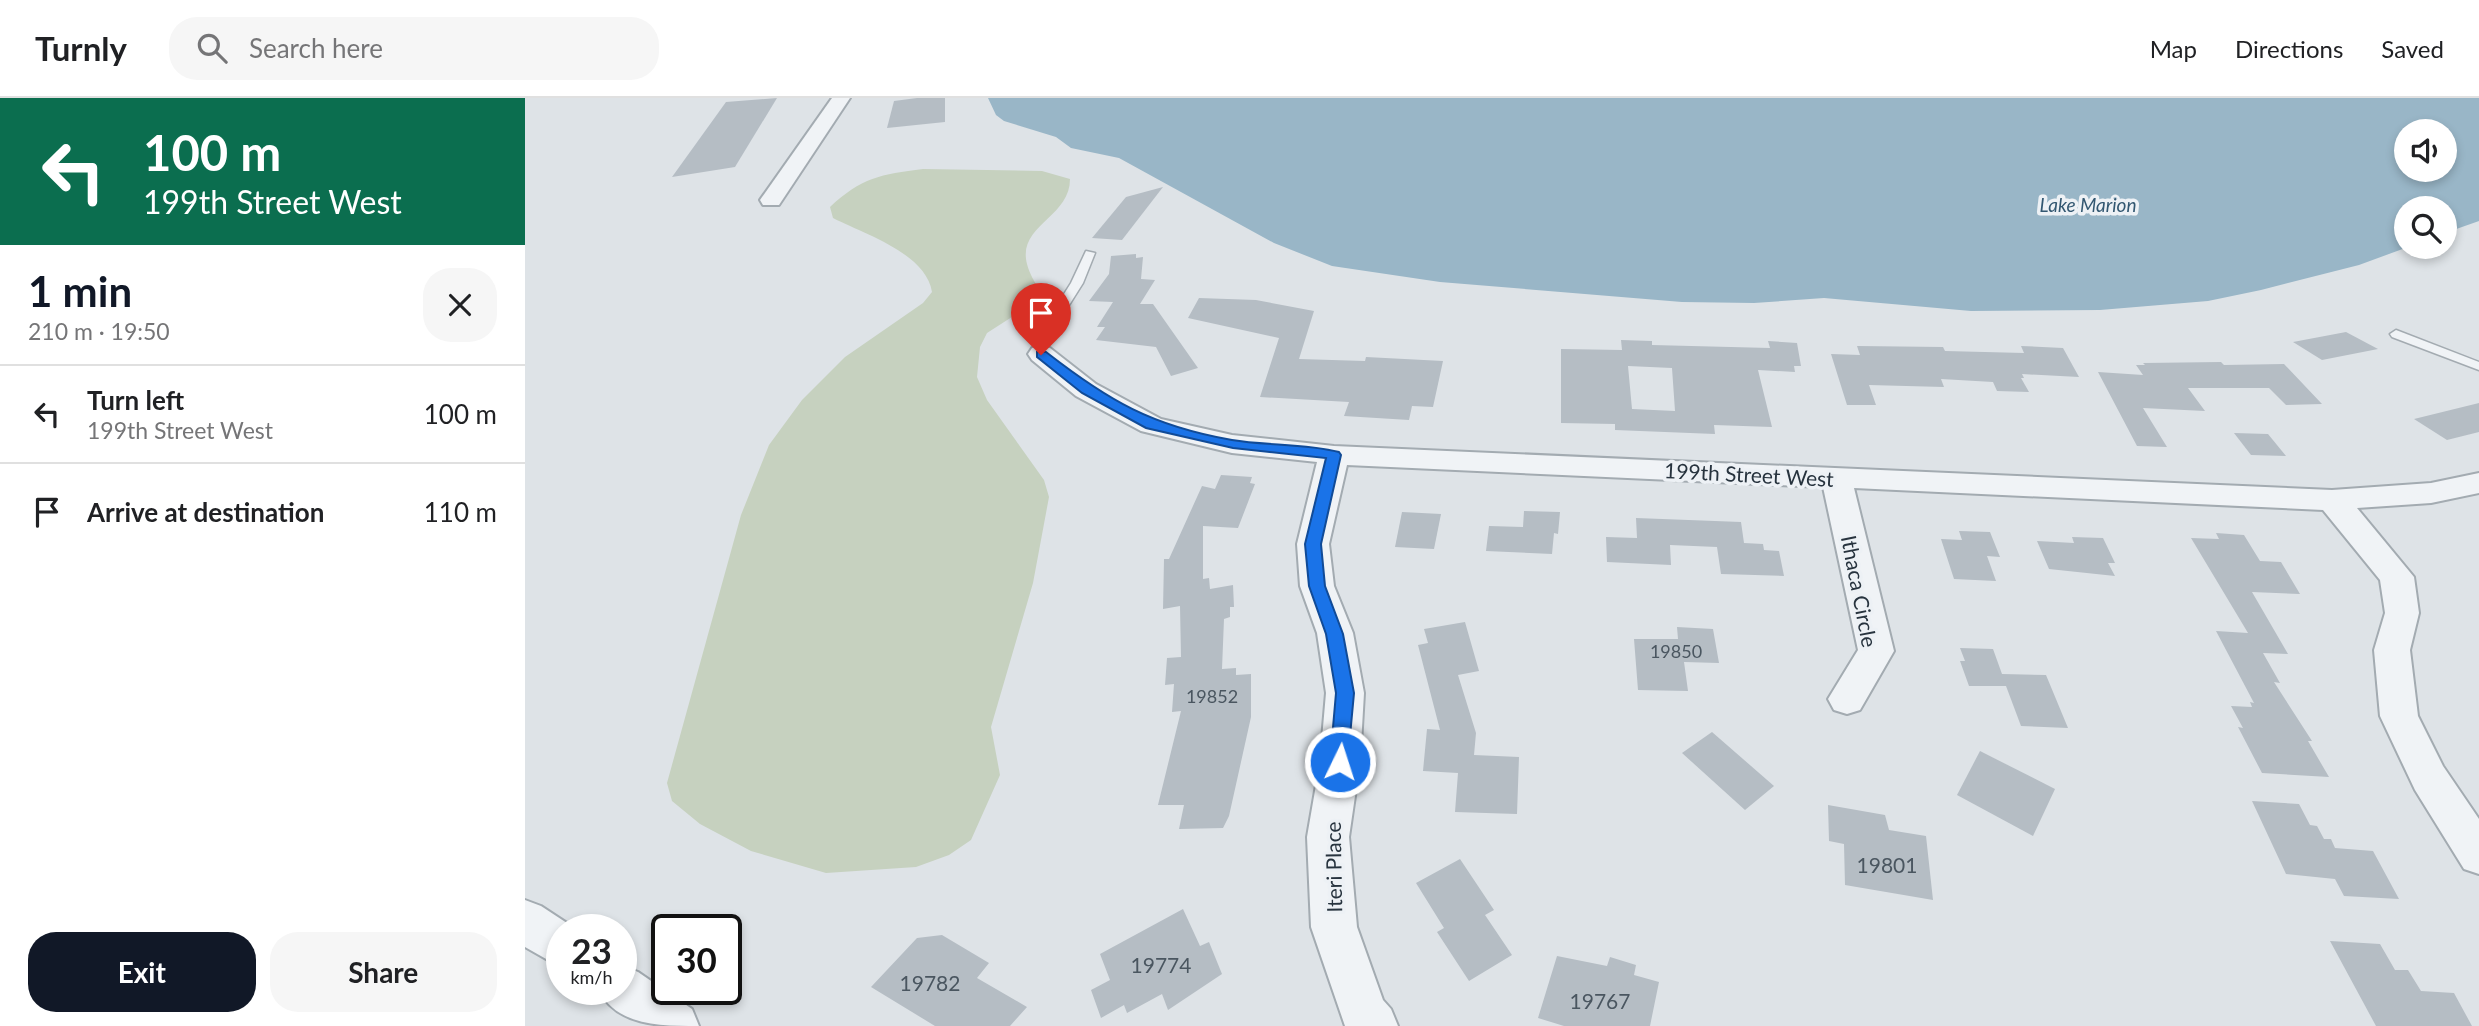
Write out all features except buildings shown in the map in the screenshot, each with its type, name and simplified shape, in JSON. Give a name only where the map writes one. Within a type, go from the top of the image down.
[{"type":"street","points":[[771,200],[841,98]]},
{"type":"street","name":"199th Street West","points":[[1041,355],[1086,390],[1151,425],[1233,444],[1334,455],[2332,500],[2431,493],[2479,483]]},
{"type":"street","name":"Iteri Place","points":[[1334,455],[1313,544],[1317,586],[1335,634],[1345,693],[1340,762],[1328,837],[1334,927],[1361,1022]]},
{"type":"street","name":"Ithaca Circle","points":[[1836,478],[1876,651],[1847,699]]},
{"type":"street","points":[[2332,500],[2397,577],[2402,613],[2392,650],[2399,716],[2429,778],[2479,855]]},
{"type":"street","points":[[525,921],[546,935]]},
{"type":"street","points":[[637,999],[675,1026]]},
{"type":"lane","points":[[1041,355],[1043,337],[1077,283],[1090,253]]},
{"type":"lane","points":[[2396,334],[2479,366]]},
{"type":"green space","points":[[923,169],[1042,171],[1070,179],[1068,192],[1062,203],[1036,230],[1026,251],[1028,267],[1039,290],[1015,315],[987,333],[980,347],[977,377],[987,400],[1044,480],[1049,497],[1033,583],[991,727],[1000,775],[971,840],[949,855],[916,867],[826,873],[751,851],[700,824],[672,801],[667,783],[741,515],[769,445],[802,400],[845,357],[923,303],[932,292],[927,278],[906,256],[892,246],[833,218],[830,207],[841,197],[872,179]]},
{"type":"water","name":"Lake Marion","points":[[988,98],[2479,98],[2479,221],[2457,229],[2457,196],[2394,196],[2394,252],[2359,265],[2208,301],[2100,310],[1971,311],[1824,298],[1754,303],[1682,302],[1440,282],[1332,266],[1274,243],[1119,158],[1071,148],[1056,137],[1004,121],[996,115]]},
{"type":"route","points":[[1041,355],[1086,390],[1151,425],[1233,444],[1334,455],[1313,544],[1317,586],[1335,634],[1345,693],[1340,762]]}]
